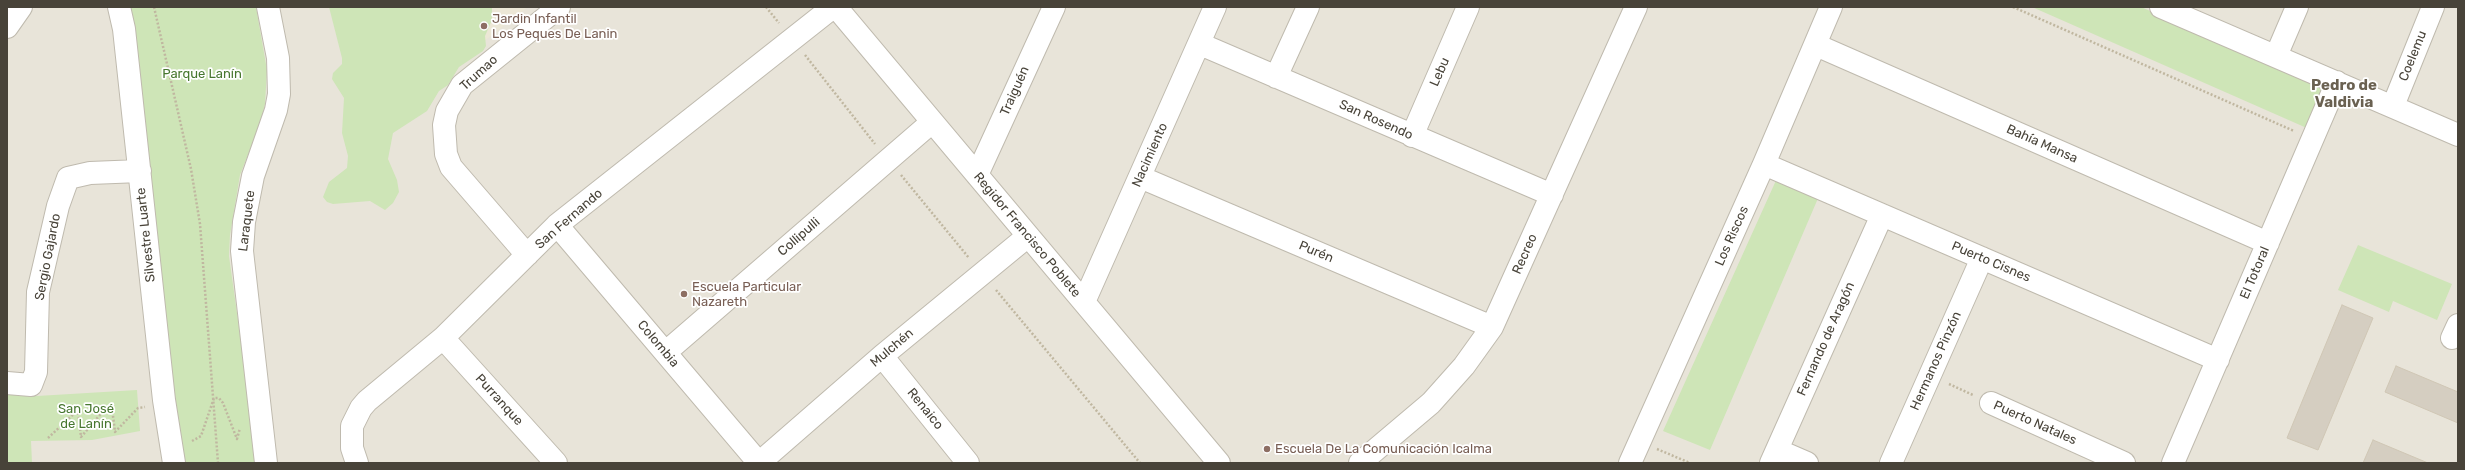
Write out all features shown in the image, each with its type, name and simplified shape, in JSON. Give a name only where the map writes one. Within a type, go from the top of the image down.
[{"type":"street","points":[[7,27],[21,7]]},
{"type":"street","name":"Silvestre Luarte","points":[[119,7],[124,29],[164,400],[174,463]]},
{"type":"street","name":"Laraquete","points":[[266,463],[242,251],[244,222],[253,176],[276,110],[279,94],[278,58],[268,7]]},
{"type":"street","name":"Trumao","points":[[527,255],[451,167],[446,154],[444,125],[447,111],[462,85],[560,7]]},
{"type":"street","name":"San Fernando","points":[[357,463],[352,448],[351,436],[352,426],[361,408],[442,338],[557,225],[793,41],[834,7]]},
{"type":"street","name":"Regidor Francisco Poblete","points":[[834,7],[1219,463]]},
{"type":"street","name":"Traiguén","points":[[977,175],[1054,7]]},
{"type":"street","name":"Nacimiento","points":[[1084,302],[1200,44],[1215,7]]},
{"type":"street","points":[[1276,77],[1308,7]]},
{"type":"street","name":"Lebu","points":[[1412,136],[1468,7]]},
{"type":"street","name":"Recreo","points":[[1360,463],[1430,403],[1464,366],[1492,327],[1636,7]]},
{"type":"street","name":"Los Riscos","points":[[1630,463],[1764,164],[1816,46],[1831,7]]},
{"type":"street","points":[[2161,7],[2458,135]]},
{"type":"street","points":[[2276,56],[2297,7]]},
{"type":"street","name":"Coelemu","points":[[2393,106],[2433,7]]},
{"type":"street","name":"San Rosendo","points":[[1200,44],[1552,195]]},
{"type":"street","name":"Bahía Mansa","points":[[1816,46],[2268,243]]},
{"type":"street","name":"El Totoral","points":[[2173,463],[2337,82]]},
{"type":"street","name":"Collipulli","points":[[666,352],[932,122]]},
{"type":"street","name":"Puerto Cisnes","points":[[1764,164],[2218,360]]},
{"type":"street","name":"Sergio Gajardo","points":[[7,383],[31,385],[36,372],[38,292],[58,206],[68,178],[90,173],[140,171]]},
{"type":"street","name":"Purén","points":[[1140,177],[1492,327]]},
{"type":"street","name":"Fernando de Aragón","points":[[1774,457],[1882,215]]},
{"type":"street","name":"Colombia","points":[[557,225],[759,463]]},
{"type":"street","name":"Mulchén","points":[[759,463],[882,356],[1028,236]]},
{"type":"street","name":"Hermanos Pinzón","points":[[1891,463],[1982,258]]},
{"type":"street","name":"Purranque","points":[[442,338],[556,463]]},
{"type":"street","name":"Renaico","points":[[882,356],[968,463]]},
{"type":"street","name":"Puerto Natales","points":[[1991,403],[2124,463]]},
{"type":"street","points":[[1774,457],[1807,463]]},
{"type":"path","points":[[154,7],[189,161],[200,224],[218,463]]},
{"type":"path","points":[[766,7],[888,160],[1140,463]]},
{"type":"path","points":[[2013,7],[2313,139]]},
{"type":"path","name":"Puerto Natales","points":[[1946,383],[1991,403]]},
{"type":"path","points":[[1653,447],[1690,463]]},
{"type":"shaded area","points":[[7,7],[2458,7],[2458,463],[7,463]]},
{"type":"shaded area","name":"Jardin Infantil Los Peques De Lanin","points":[[452,7],[528,7],[478,46]]},
{"type":"green space","name":"Parque Lanín","points":[[129,7],[256,7],[267,70],[265,104],[260,124],[240,175],[230,235],[229,256],[258,463],[185,463],[170,368]]},
{"type":"green space","points":[[329,7],[492,7],[492,20],[485,36],[486,46],[483,51],[459,67],[448,85],[439,91],[427,111],[393,133],[388,159],[397,180],[399,192],[393,203],[385,210],[370,201],[333,204],[327,202],[323,197],[329,182],[347,168],[348,156],[342,133],[344,98],[332,79],[333,73],[342,64],[342,58]]},
{"type":"green space","points":[[2032,7],[2141,7],[2328,88],[2309,129]]},
{"type":"green space","points":[[1778,176],[1819,196],[1710,450],[1663,431]]},
{"type":"green space","points":[[2358,245],[2452,284],[2437,320],[2393,301],[2389,312],[2338,290]]},
{"type":"green space","name":"San José de Lanín","points":[[137,390],[140,431],[92,440],[31,441],[32,463],[7,463],[7,393],[37,396]]},
{"type":"building","points":[[2342,305],[2373,318],[2318,450],[2287,438]]},
{"type":"building","points":[[2396,366],[2458,392],[2458,423],[2385,392]]},
{"type":"building","points":[[2373,440],[2428,463],[2363,463]]},
{"type":"place","name":"Jardin Infantil Los Peques De Lanin","points":[[484,26]]},
{"type":"place","name":"Escuela Particular Nazareth","points":[[684,294]]},
{"type":"place","name":"Escuela De La Comunicación Icalma","points":[[1267,449]]},
{"type":"district","name":"Pedro de Valdivia","points":[[2344,94]]}]
